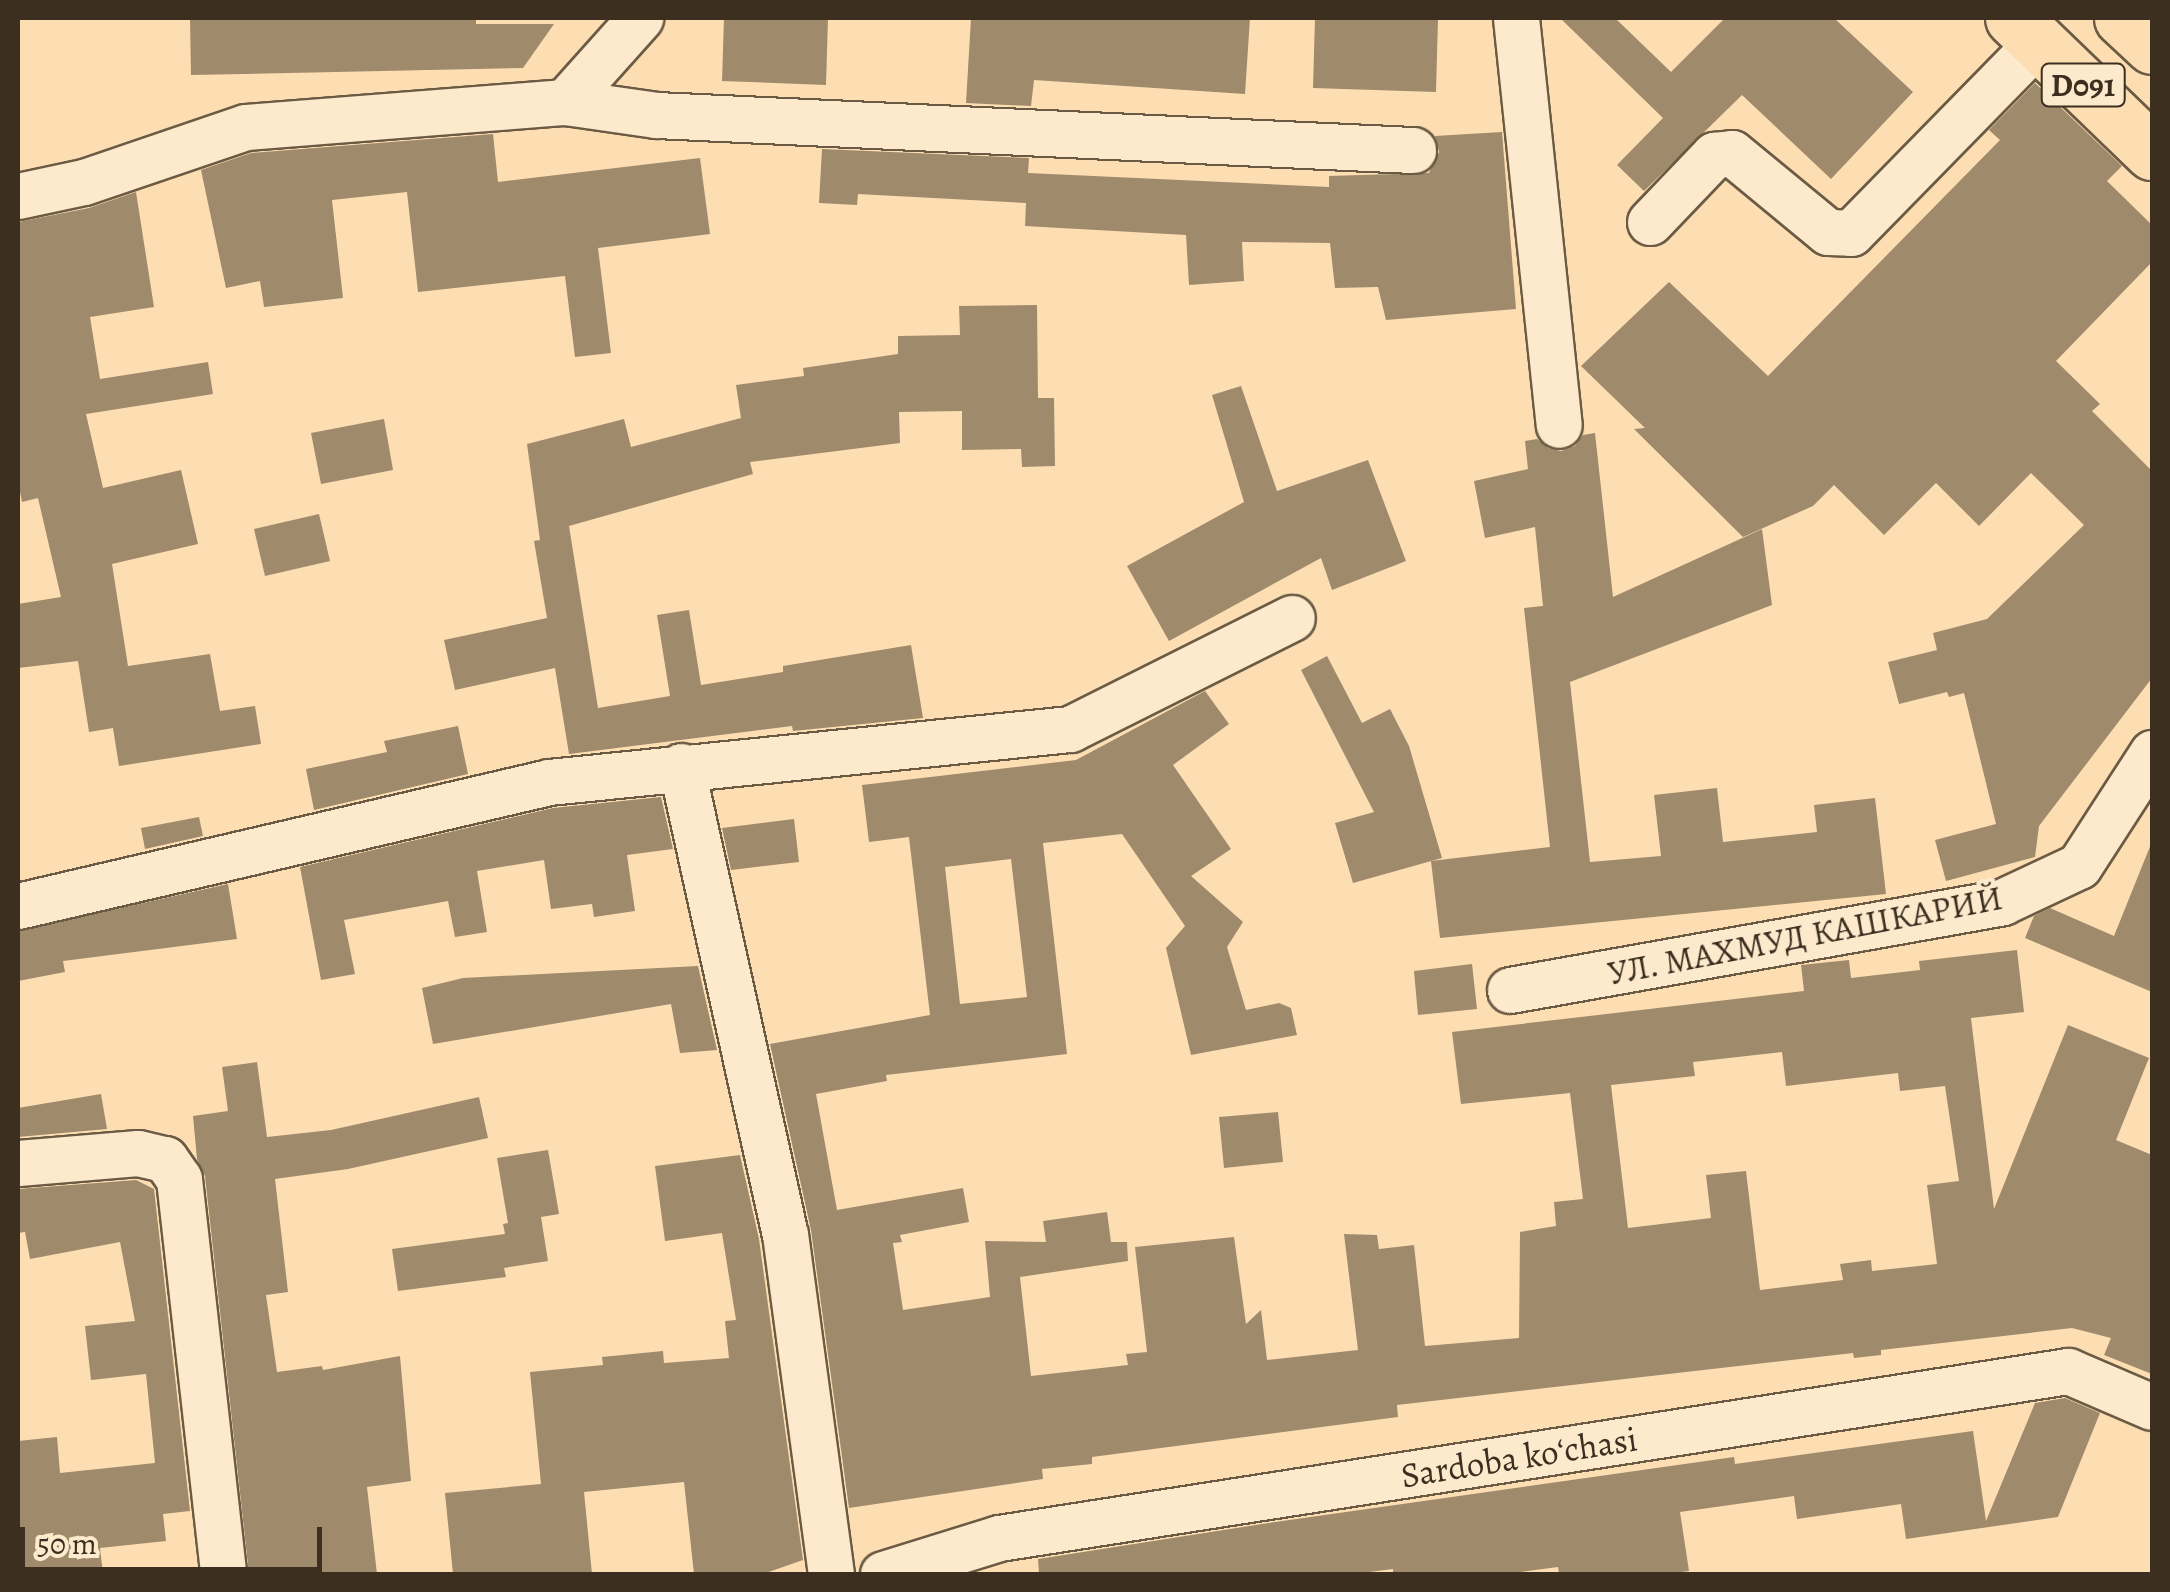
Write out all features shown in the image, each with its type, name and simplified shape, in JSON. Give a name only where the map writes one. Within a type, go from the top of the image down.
[{"type":"highway","name":"D091","points":[[2122,18],[2152,46]]},
{"type":"highway","name":"D091","points":[[2026,30],[2152,152]]},
{"type":"street","points":[[565,102],[640,18]]},
{"type":"street","points":[[1516,18],[1559,426]]},
{"type":"street","points":[[1650,222],[1714,155],[1732,153],[1828,232],[1852,232],[2026,30]]},
{"type":"street","points":[[18,196],[84,182],[246,128],[565,102],[656,114],[1412,150]]},
{"type":"street","points":[[18,906],[549,782],[1070,729],[1292,618]]},
{"type":"street","name":"УЛ. МАХМУД КАШКАРИЙ","points":[[1510,990],[2002,902],[2079,866],[2152,752]]},
{"type":"street","points":[[681,766],[785,1234],[830,1574]]},
{"type":"street","points":[[18,1163],[138,1153],[165,1158],[179,1179],[223,1574]]},
{"type":"street","name":"Sardoba koʻchasi","points":[[883,1574],[998,1538],[2068,1371],[2152,1407]]},
{"type":"building","points":[[190,18],[476,18],[476,24],[554,24],[523,68],[191,75]]},
{"type":"building","points":[[724,18],[828,18],[826,85],[722,81]]},
{"type":"building","points":[[971,18],[1250,18],[1245,94],[1034,80],[1031,106],[966,103]]},
{"type":"building","points":[[1315,18],[1438,18],[1436,92],[1313,88]]},
{"type":"building","points":[[1560,18],[1615,18],[1671,72],[1725,18],[1834,18],[1913,92],[1831,179],[1742,95],[1644,191],[1617,165],[1663,118]]},
{"type":"building","points":[[2035,83],[2122,166],[2107,181],[2152,225],[2152,262],[2056,361],[2100,404],[2092,411],[2152,471],[2152,678],[2039,826],[2035,857],[1946,881],[1935,840],[1996,824],[1964,693],[1949,697],[1947,692],[1899,704],[1888,662],[1937,650],[1933,633],[1987,619],[2084,525],[2031,473],[1979,526],[1936,483],[1884,535],[1834,485],[1813,506],[1743,537],[1634,429],[1645,428],[1581,366],[1669,282],[1768,376],[2000,140],[1989,130]]},
{"type":"building","points":[[1502,132],[1516,309],[1386,320],[1378,287],[1335,288],[1330,243],[1242,242],[1244,281],[1189,285],[1186,235],[1025,226],[1026,203],[858,194],[857,205],[819,203],[822,149],[1029,158],[1028,173],[1329,187],[1329,176],[1429,173],[1439,152],[1435,136]]},
{"type":"building","points":[[493,134],[498,182],[700,158],[710,234],[598,248],[611,353],[575,357],[565,276],[418,292],[407,192],[332,200],[343,298],[264,307],[260,281],[226,288],[201,170],[251,153]]},
{"type":"building","points":[[136,192],[154,307],[90,317],[100,379],[208,362],[213,394],[86,414],[103,488],[181,470],[198,544],[112,564],[128,666],[210,654],[220,711],[255,706],[261,744],[119,766],[113,728],[89,732],[78,661],[18,668],[18,604],[61,597],[38,498],[22,502],[18,482],[18,222],[89,208]]},
{"type":"building","points":[[1037,305],[1038,398],[1054,398],[1055,466],[1022,467],[1021,449],[962,450],[962,411],[899,412],[900,443],[750,462],[753,474],[569,526],[598,708],[670,696],[657,615],[689,610],[701,685],[783,672],[783,666],[911,645],[923,718],[793,731],[792,726],[569,754],[555,668],[455,690],[444,640],[547,618],[534,541],[540,540],[527,444],[624,419],[631,447],[741,418],[736,385],[804,376],[803,368],[898,354],[898,336],[960,335],[959,306]]},
{"type":"building","points":[[1241,386],[1277,491],[1368,460],[1406,561],[1332,590],[1321,558],[1169,641],[1127,566],[1244,502],[1212,395]]},
{"type":"building","points":[[384,419],[393,470],[321,484],[311,433]]},
{"type":"building","points":[[1595,433],[1613,597],[1762,529],[1772,605],[1570,682],[1590,862],[1661,856],[1654,795],[1717,788],[1723,842],[1817,832],[1814,805],[1875,798],[1886,894],[1440,938],[1431,861],[1550,847],[1524,608],[1543,606],[1535,527],[1485,538],[1474,481],[1528,469],[1525,441],[1537,439],[1548,448],[1561,451],[1575,446],[1583,435]]},
{"type":"building","points":[[319,514],[330,561],[265,576],[254,529]]},
{"type":"building","points":[[1327,656],[1362,723],[1390,709],[1409,746],[1442,858],[1353,883],[1335,823],[1374,812],[1301,670]]},
{"type":"building","points":[[1205,691],[1229,724],[1173,765],[1231,849],[1191,876],[1243,922],[1227,947],[1246,1010],[1279,1003],[1291,1008],[1297,1035],[1191,1055],[1166,948],[1185,926],[1122,834],[1043,843],[1067,1054],[886,1075],[887,1081],[816,1094],[837,1210],[963,1188],[969,1222],[900,1235],[902,1242],[893,1243],[903,1310],[990,1297],[985,1241],[1046,1242],[1043,1221],[1107,1212],[1111,1242],[1127,1242],[1128,1261],[1020,1277],[1031,1376],[1128,1365],[1126,1354],[1147,1352],[1135,1247],[1234,1237],[1246,1324],[1261,1310],[1267,1360],[1358,1350],[1344,1234],[1377,1235],[1379,1249],[1414,1245],[1425,1346],[1519,1338],[1520,1232],[1556,1226],[1554,1202],[1583,1199],[1570,1093],[1461,1104],[1452,1032],[1804,991],[1801,965],[1849,960],[1851,978],[1920,970],[1919,961],[2017,950],[2024,1012],[1971,1018],[1994,1209],[2068,1025],[2149,1058],[2116,1140],[2152,1155],[2152,1374],[2104,1355],[2111,1338],[2072,1328],[1881,1350],[1881,1355],[1854,1358],[1853,1353],[1397,1405],[1398,1417],[1092,1457],[1092,1464],[1042,1469],[1043,1479],[849,1508],[811,1230],[770,1044],[930,1015],[909,837],[869,842],[862,785],[1076,760]],"holes":[[[1011,859],[1027,997],[960,1004],[945,867]],[[1782,1052],[1786,1086],[1898,1073],[1900,1091],[1945,1086],[1959,1181],[1927,1185],[1937,1264],[1872,1271],[1871,1260],[1840,1264],[1843,1280],[1760,1290],[1746,1171],[1706,1175],[1711,1218],[1628,1228],[1611,1085],[1695,1076],[1693,1062]]]},
{"type":"building","points":[[458,726],[468,774],[314,810],[306,769],[387,752],[384,741]]},
{"type":"building","points":[[661,797],[673,849],[627,855],[635,911],[594,917],[592,904],[551,909],[544,860],[477,871],[487,932],[455,937],[448,901],[344,920],[355,974],[321,980],[300,867],[553,808]]},
{"type":"building","points":[[199,817],[203,836],[145,849],[141,828]]},
{"type":"building","points":[[794,819],[799,862],[731,870],[722,828]]},
{"type":"building","points":[[2151,844],[2152,992],[2025,938],[2034,916],[2050,908],[2114,936]]},
{"type":"building","points":[[228,884],[237,939],[63,961],[65,972],[18,981],[18,931]]},
{"type":"building","points":[[1472,964],[1477,1009],[1418,1015],[1414,971]]},
{"type":"building","points":[[698,966],[717,1050],[680,1053],[671,1004],[433,1044],[422,988],[463,978]]},
{"type":"building","points":[[257,1062],[267,1137],[331,1130],[479,1097],[488,1138],[348,1169],[275,1179],[288,1292],[266,1295],[277,1372],[322,1366],[323,1370],[400,1356],[411,1481],[367,1487],[377,1574],[249,1574],[205,1176],[197,1159],[193,1116],[228,1111],[222,1067]]},
{"type":"building","points":[[101,1094],[107,1129],[18,1137],[18,1108]]},
{"type":"building","points":[[1278,1112],[1283,1162],[1224,1168],[1219,1117]]},
{"type":"building","points":[[548,1150],[559,1214],[541,1217],[548,1261],[504,1268],[506,1277],[398,1291],[392,1249],[505,1234],[503,1224],[508,1223],[497,1158]]},
{"type":"building","points":[[740,1155],[759,1239],[803,1560],[763,1574],[694,1574],[684,1482],[584,1492],[592,1574],[453,1574],[445,1493],[541,1484],[530,1372],[603,1365],[602,1357],[663,1351],[664,1363],[729,1358],[725,1321],[736,1320],[722,1233],[665,1241],[655,1166]]},
{"type":"building","points":[[136,1180],[154,1189],[190,1511],[163,1514],[166,1541],[100,1548],[103,1574],[18,1574],[18,1441],[57,1437],[60,1473],[155,1463],[146,1374],[91,1380],[85,1326],[135,1321],[120,1242],[30,1259],[25,1232],[18,1233],[18,1189]]},
{"type":"building","points":[[2065,1398],[2100,1413],[2058,1517],[1906,1539],[1901,1504],[1797,1519],[1794,1496],[1680,1512],[1689,1571],[1666,1574],[1559,1574],[1558,1567],[1505,1574],[1393,1574],[1393,1569],[1353,1574],[1039,1574],[1038,1559],[1262,1524],[1734,1457],[1735,1464],[1973,1431],[1986,1521],[2035,1403]]}]
